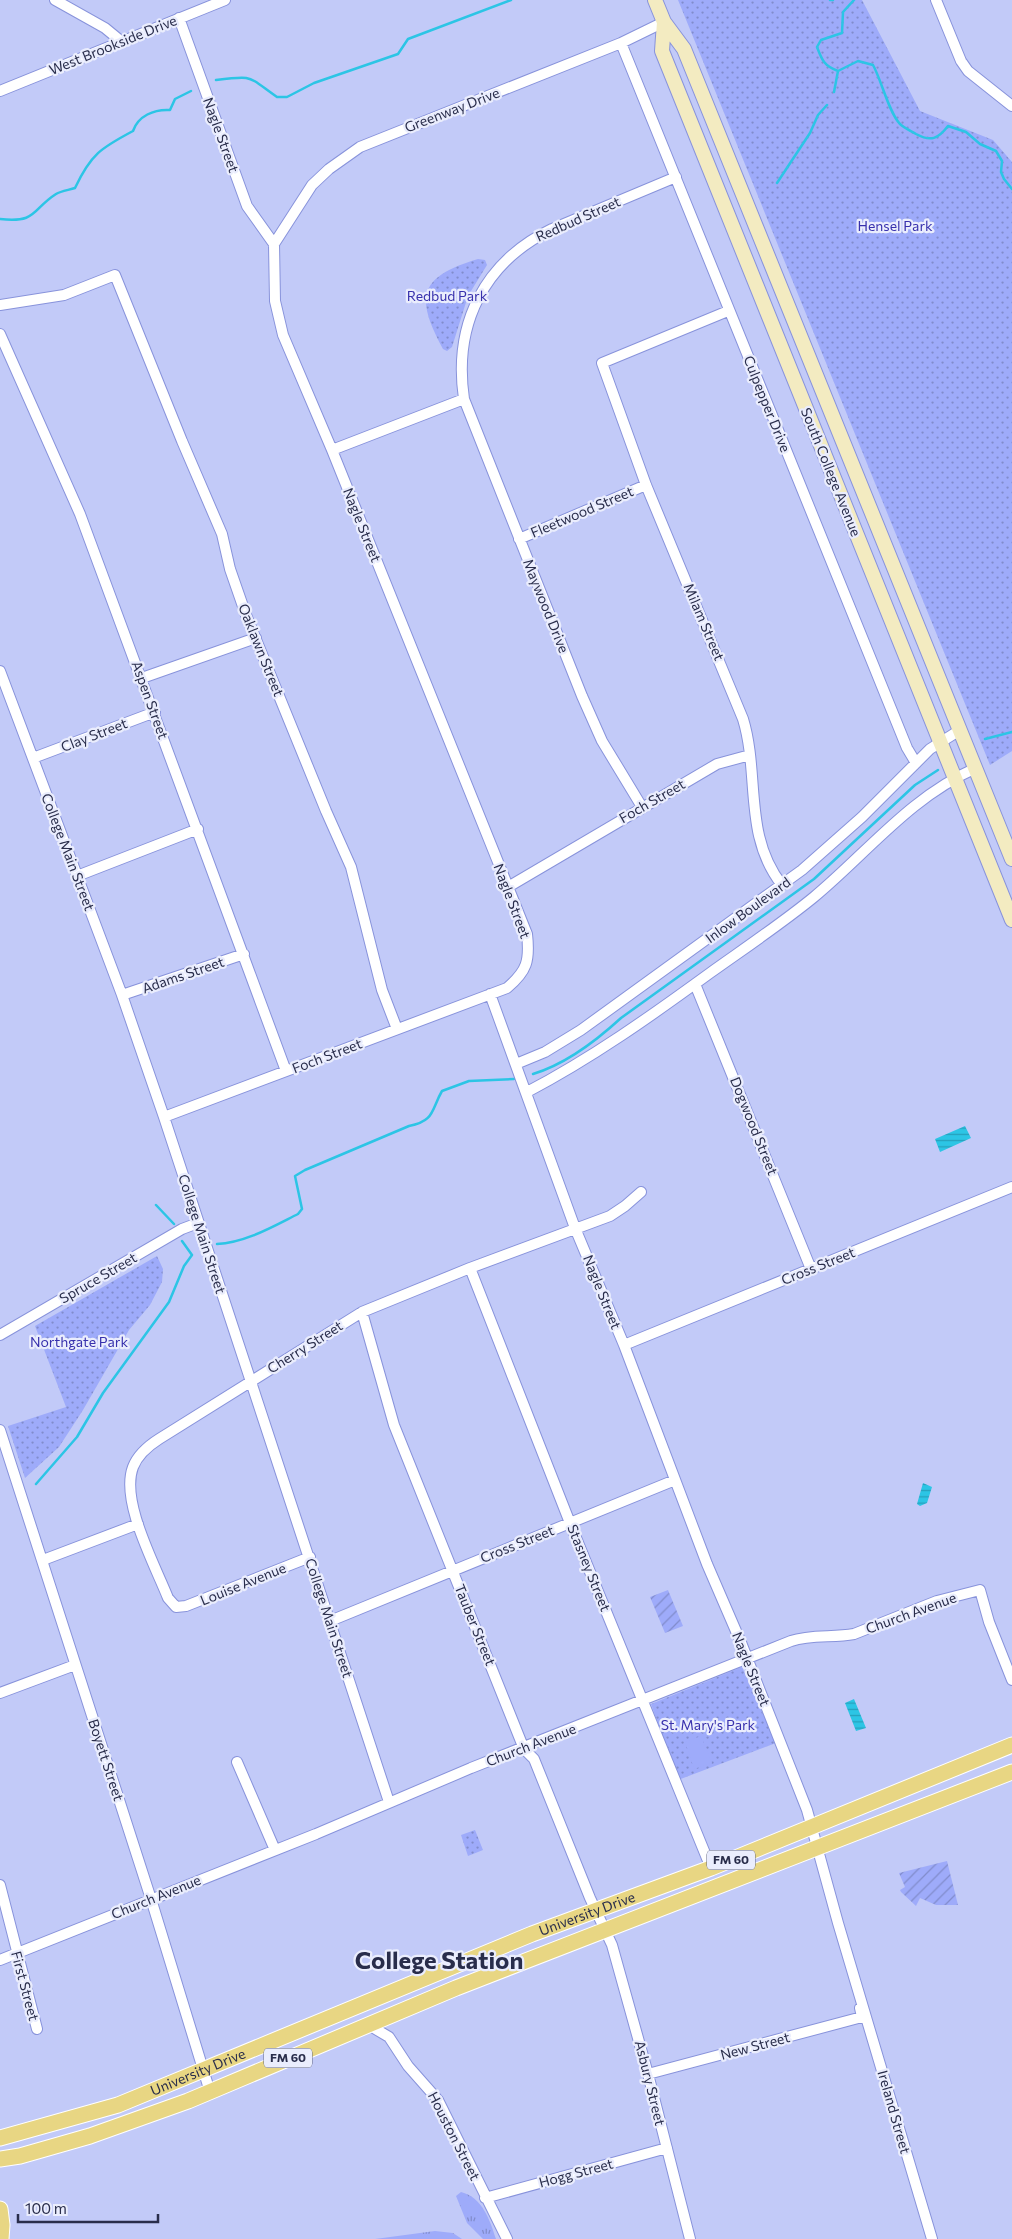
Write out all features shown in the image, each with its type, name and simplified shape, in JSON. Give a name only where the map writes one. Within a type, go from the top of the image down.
[{"type":"main road","name":"South College Avenue","points":[[655,0],[664,22],[684,49],[1012,859]]},
{"type":"main road","name":"South College Avenue","points":[[664,22],[662,51],[940,741],[1007,891],[1012,920]]},
{"type":"main road","points":[[822,452],[844,443]]},
{"type":"main road","name":"University Drive","points":[[20,2133],[118,2105],[532,1934],[710,1868],[1012,1745]]},
{"type":"main road","name":"University Drive","points":[[20,2156],[90,2136],[210,2092],[367,2024],[605,1929],[1012,1772]]},
{"type":"main road","points":[[0,2130],[20,2133]]},
{"type":"main road","name":"FM 60","points":[[0,2138],[20,2133]]},
{"type":"main road","points":[[0,2169],[20,2156]]},
{"type":"main road","name":"FM 60","points":[[0,2159],[20,2156]]},
{"type":"main road","points":[[0,2209],[1,2239]]},
{"type":"street","points":[[55,0],[105,28],[122,42]]},
{"type":"street","name":"West Brookside Drive","points":[[0,91],[225,0]]},
{"type":"street","points":[[936,0],[961,61],[968,71],[1012,106]]},
{"type":"street","name":"Nagle Street","points":[[179,18],[247,206],[274,244],[275,301],[279,323],[527,934],[527,962],[520,977],[507,988],[490,994],[575,1228],[624,1345],[707,1564],[798,1784],[817,1847]]},
{"type":"street","name":"Greenway Drive","points":[[274,244],[312,185],[329,169],[360,147],[621,43],[664,22]]},
{"type":"street","name":"Culpepper Drive","points":[[621,43],[728,311],[907,748],[916,763]]},
{"type":"street","name":"Redbud Street","points":[[464,399],[460,358],[470,318],[483,290],[501,264],[535,237],[676,177]]},
{"type":"street","name":"Oaklawn Street","points":[[0,305],[64,295],[115,275],[123,290],[182,441],[222,534],[230,569],[256,638],[322,802],[351,867],[382,990],[397,1029]]},
{"type":"street","name":"Milam Street","points":[[728,311],[602,364],[646,484],[743,719],[748,735],[757,835],[767,863],[782,885]]},
{"type":"street","name":"Aspen Street","points":[[0,334],[80,514],[155,712],[286,1071]]},
{"type":"street","points":[[332,450],[464,399]]},
{"type":"street","name":"Maywood Drive","points":[[464,399],[602,741],[642,807]]},
{"type":"street","name":"Fleetwood Street","points":[[519,539],[646,484]]},
{"type":"street","points":[[142,678],[256,638]]},
{"type":"street","name":"College Main Street","points":[[0,671],[122,995],[164,1117],[389,1802]]},
{"type":"street","name":"Clay Street","points":[[33,758],[155,712]]},
{"type":"street","name":"Inlow Boulevard","points":[[516,1064],[545,1052],[582,1030],[782,885],[834,843],[940,741],[960,730]]},
{"type":"street","name":"Foch Street","points":[[508,887],[716,764],[750,755]]},
{"type":"street","name":"Inlow Boulevard","points":[[527,1092],[586,1060],[695,984],[800,908],[906,812],[955,777],[976,768]]},
{"type":"street","points":[[77,876],[198,829]]},
{"type":"street","name":"Adams Street","points":[[122,995],[244,954]]},
{"type":"street","name":"Dogwood Street","points":[[695,984],[811,1269]]},
{"type":"street","name":"Foch Street","points":[[164,1117],[490,994]]},
{"type":"street","name":"Cross Street","points":[[624,1345],[1012,1187]]},
{"type":"street","name":"Cherry Street","points":[[176,1607],[168,1598],[138,1524],[130,1492],[130,1480],[139,1455],[148,1446],[362,1312],[470,1268],[610,1216],[625,1206],[640,1192]]},
{"type":"street","name":"Spruce Street","points":[[0,1335],[184,1228],[198,1223]]},
{"type":"street","name":"Stasney Street","points":[[470,1268],[570,1523],[644,1699],[710,1868]]},
{"type":"street","name":"Tauber Street","points":[[362,1312],[394,1425],[524,1749],[534,1758],[605,1929]]},
{"type":"street","name":"Boyett Street","points":[[0,1430],[151,1899],[210,2092]]},
{"type":"street","name":"Cross Street","points":[[330,1621],[675,1480]]},
{"type":"street","points":[[42,1560],[138,1524]]},
{"type":"street","name":"Louise Avenue","points":[[176,1607],[186,1606],[310,1557]]},
{"type":"street","name":"Church Avenue","points":[[0,1960],[644,1699],[801,1638],[854,1634],[937,1601],[980,1590],[989,1622],[1012,1680]]},
{"type":"street","points":[[0,1693],[75,1665]]},
{"type":"street","points":[[237,1762],[275,1850]]},
{"type":"street","name":"Ireland Street","points":[[817,1847],[932,2239]]},
{"type":"street","name":"First Street","points":[[0,1885],[37,2029]]},
{"type":"street","name":"Asbury Street","points":[[605,1929],[612,1944],[648,2074],[690,2239]]},
{"type":"street","name":"Ireland Street","points":[[857,1984],[862,2017]]},
{"type":"street","name":"New Street","points":[[648,2074],[862,2017]]},
{"type":"street","name":"Houston Street","points":[[367,2024],[389,2037],[408,2066],[432,2091],[444,2111],[485,2198],[507,2239]]},
{"type":"street","name":"Hogg Street","points":[[485,2198],[667,2148]]},
{"type":"green space","name":"Hensel Park","points":[[678,0],[862,0],[920,111],[993,140],[1012,162],[1012,751],[990,765]]},
{"type":"green space","name":"Redbud Park","points":[[478,259],[485,260],[487,265],[468,296],[452,347],[447,351],[443,349],[428,316],[426,302],[428,291],[433,282],[443,273]]},
{"type":"green space","name":"Northgate Park","points":[[157,1256],[163,1269],[162,1282],[150,1305],[129,1330],[83,1410],[59,1447],[25,1478],[8,1426],[66,1407],[35,1326]]},
{"type":"green space","points":[[668,1590],[683,1626],[665,1633],[650,1597]]},
{"type":"green space","name":"St. Mary's Park","points":[[742,1667],[776,1743],[678,1780],[651,1704]]},
{"type":"green space","points":[[701,1736],[712,1763],[694,1769],[685,1742]]},
{"type":"green space","points":[[475,1830],[483,1850],[468,1856],[461,1835]]},
{"type":"green space","points":[[947,1861],[958,1905],[936,1905],[920,1898],[916,1906],[901,1892],[900,1890],[905,1887],[899,1873]]},
{"type":"green space","points":[[461,2192],[480,2204],[488,2217],[496,2239],[483,2239],[467,2223],[456,2196]]},
{"type":"green space","points":[[435,2231],[453,2233],[462,2239],[375,2239]]},
{"type":"shaded area","points":[[965,1126],[971,1138],[940,1152],[935,1139]]},
{"type":"shaded area","points":[[923,1483],[932,1487],[927,1503],[920,1506],[917,1504]]},
{"type":"shaded area","points":[[854,1699],[866,1728],[856,1731],[845,1703]]},
{"type":"waterway","points":[[216,80],[249,79],[255,81],[277,97],[287,97],[314,83],[398,54],[408,39],[511,0]]},
{"type":"waterway","points":[[854,0],[843,12],[842,33],[821,40],[817,47],[824,62],[838,71],[858,61],[873,65],[892,112],[902,125],[926,138],[934,138],[941,134],[948,126],[966,132],[980,144],[996,151],[1002,161],[1001,172],[1012,189]]},
{"type":"waterway","points":[[834,92],[838,71]]},
{"type":"waterway","points":[[0,219],[12,220],[28,217],[56,194],[75,188],[86,167],[98,153],[133,131],[139,121],[147,114],[170,110],[175,99],[191,91]]},
{"type":"waterway","points":[[777,183],[810,133],[818,115],[827,105]]},
{"type":"waterway","points":[[985,739],[1012,732]]},
{"type":"waterway","points":[[533,1074],[545,1070],[580,1051],[621,1018],[814,879],[915,785],[938,770]]},
{"type":"waterway","points":[[217,1244],[238,1241],[249,1237],[298,1214],[302,1209],[295,1176],[305,1170],[424,1121],[431,1114],[442,1091],[469,1081],[514,1079]]},
{"type":"waterway","points":[[156,1205],[174,1224]]},
{"type":"waterway","points":[[36,1484],[77,1437],[103,1393],[169,1302],[184,1266],[192,1255],[182,1241]]},
{"type":"district","name":"College Station","points":[[439,1961]]}]
